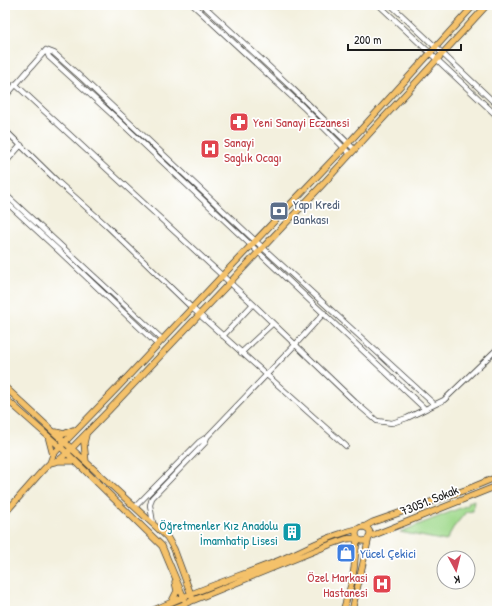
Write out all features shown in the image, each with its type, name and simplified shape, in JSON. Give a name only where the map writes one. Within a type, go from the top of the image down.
[{"type":"main road","points":[[5,513],[50,464],[53,455],[60,447],[346,146],[474,5]]},
{"type":"main road","points":[[58,461],[86,434],[258,252],[487,5]]},
{"type":"main road","points":[[5,387],[65,442],[75,461],[162,546],[186,603]]},
{"type":"main road","points":[[5,398],[60,447],[86,462],[153,523],[167,537],[191,586],[197,590],[202,590]]},
{"type":"main road","points":[[54,431],[67,434],[82,425]]},
{"type":"main road","points":[[86,434],[84,443],[86,462]]},
{"type":"main road","points":[[48,436],[53,455]]},
{"type":"main road","points":[[50,464],[58,461],[75,461]]},
{"type":"main road","points":[[167,611],[186,603],[202,590],[276,561],[343,532],[364,527],[497,477]]},
{"type":"main road","name":"73051. Sokak","points":[[369,537],[497,486]]},
{"type":"main road","points":[[352,611],[369,537],[369,531],[364,527]]},
{"type":"main road","points":[[343,611],[351,586],[356,551],[356,534],[358,529]]},
{"type":"main road","points":[[366,552],[371,540],[383,531]]},
{"type":"main road","points":[[152,611],[172,601],[184,597],[192,597],[343,540],[357,538],[364,540],[369,537]]},
{"type":"main road","points":[[343,540],[350,541],[354,544],[356,551]]},
{"type":"main road","points":[[179,562],[192,597]]},
{"type":"main road","points":[[170,564],[177,591],[172,601]]},
{"type":"street","points":[[193,5],[346,146],[354,149]]},
{"type":"street","points":[[203,5],[292,88],[346,146],[350,154]]},
{"type":"street","points":[[379,5],[497,116]]},
{"type":"street","points":[[391,5],[497,105]]},
{"type":"street","points":[[5,97],[46,50]]},
{"type":"street","points":[[46,50],[54,53],[83,79],[262,247],[434,404]]},
{"type":"street","points":[[46,50],[49,57],[117,119],[425,409]]},
{"type":"street","points":[[15,84],[253,304],[354,402],[377,421],[392,422],[408,418],[444,400],[497,349]]},
{"type":"street","points":[[5,130],[58,182],[106,225],[241,354],[346,446]]},
{"type":"street","points":[[5,163],[21,145]]},
{"type":"street","points":[[5,194],[163,340]]},
{"type":"street","points":[[5,201],[158,345]]},
{"type":"street","points":[[223,336],[253,304]]},
{"type":"street","points":[[135,507],[199,442],[207,437],[324,313]]},
{"type":"street","points":[[241,354],[272,324]]},
{"type":"street","points":[[153,523],[150,505],[152,498],[205,443],[207,437]]},
{"type":"green space","points":[[474,500],[473,511],[466,512],[453,528],[446,541],[400,532],[468,505],[469,502]]},
{"type":"place","name":"Yeni Sanayi Eczanesi","points":[[239,122]]},
{"type":"place","name":"Sanayi Saglık Ocagı","points":[[210,149]]},
{"type":"place","name":"Yapı Kredi Bankası","points":[[279,211]]},
{"type":"place","name":"Öğretmenler Kız Anadolu İmamhatip Lisesi","points":[[292,532]]},
{"type":"place","name":"Yücel Çekici","points":[[346,553]]},
{"type":"place","name":"Özel Markasi Hastanesi","points":[[382,584]]}]
